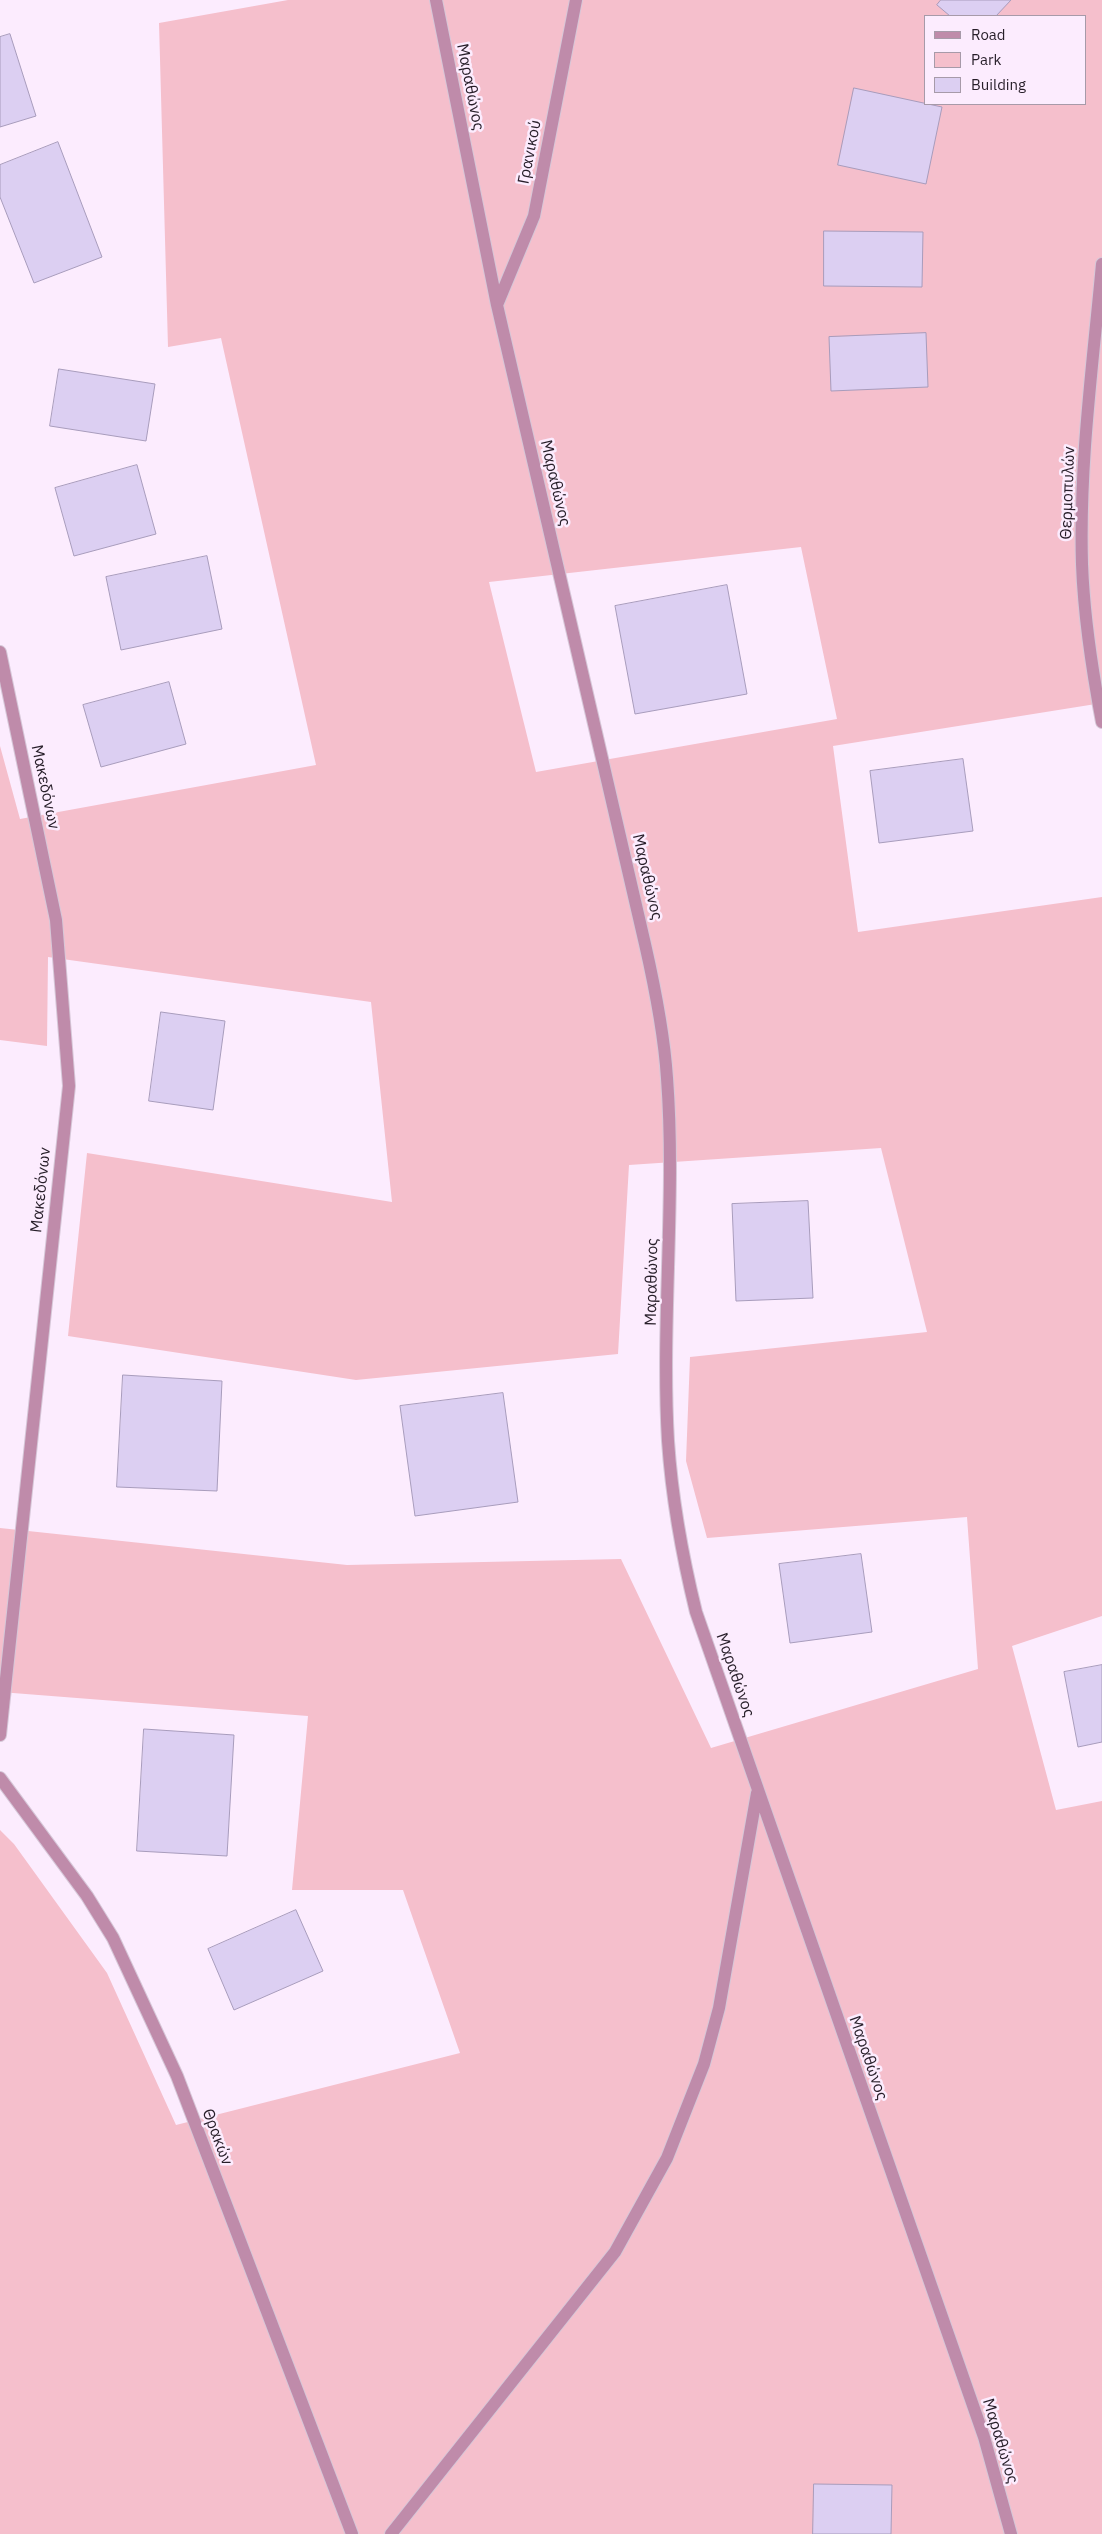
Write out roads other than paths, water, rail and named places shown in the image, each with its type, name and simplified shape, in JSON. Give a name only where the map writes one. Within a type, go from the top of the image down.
[{"type":"street","name":"Μαραθώνος","points":[[436,0],[497,305],[645,944],[664,1037],[670,1123],[667,1394],[673,1501],[685,1567],[696,1612],[757,1791],[984,2437],[1012,2534]]},
{"type":"street","name":"Γρανικού","points":[[497,305],[534,216],[576,0]]},
{"type":"street","name":"Θερμοπυλών","points":[[1102,264],[1083,466],[1082,554],[1090,661],[1102,722]]},
{"type":"street","name":"Μακεδόνων","points":[[0,652],[56,920],[69,1086],[0,1735]]},
{"type":"street","name":"Θρακών","points":[[0,1778],[87,1896],[113,1938],[177,2076],[352,2534]]},
{"type":"street","points":[[390,2534],[615,2252],[667,2158],[704,2064],[719,2008],[757,1791]]}]
